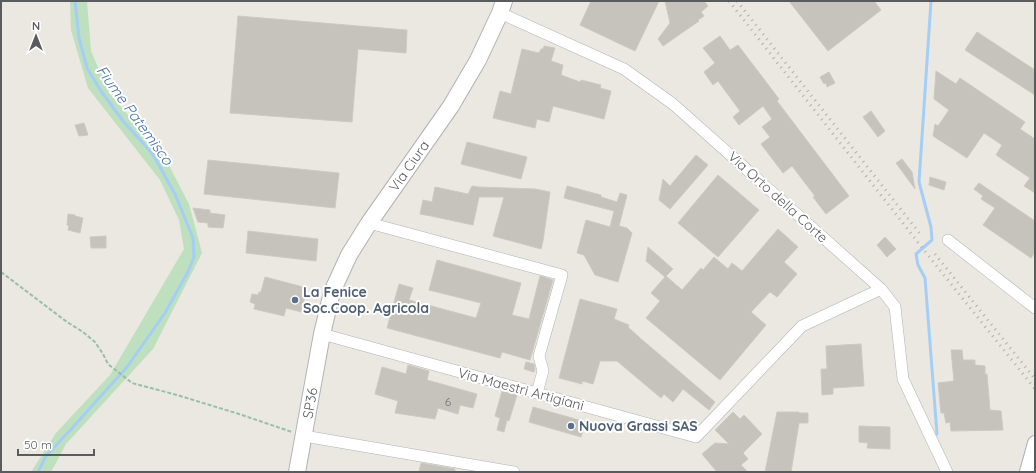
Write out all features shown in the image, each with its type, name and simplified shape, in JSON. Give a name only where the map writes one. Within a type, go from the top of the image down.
[{"type":"main road","name":"Via Ciura","points":[[322,334],[332,292],[349,255],[368,223],[451,106],[478,60],[502,7]]},
{"type":"main road","name":"SP36","points":[[297,472],[322,334]]},
{"type":"street","name":"Via Orto della Corte","points":[[502,7],[624,69],[673,104],[881,289],[895,307],[903,379],[946,472]]},
{"type":"street","points":[[368,223],[562,275],[539,356],[543,371],[537,393]]},
{"type":"street","points":[[948,240],[1035,308]]},
{"type":"street","name":"Via Maestri Artigiani","points":[[322,334],[696,437],[802,326],[881,289]]},
{"type":"street","points":[[304,436],[514,472]]},
{"type":"street","points":[[1027,472],[1035,443]]},
{"type":"path","points":[[1,272],[95,342],[108,364],[132,383],[239,414],[304,436]]},
{"type":"green space","points":[[70,1],[87,1],[91,51],[109,93],[165,158],[189,204],[202,253],[153,349],[66,444],[51,472],[31,472],[56,433],[110,375],[184,249],[179,220],[160,180],[88,88],[71,30]]},
{"type":"building","points":[[591,1],[659,1],[635,51],[580,25]]},
{"type":"building","points":[[665,1],[704,1],[708,6],[701,12],[704,16],[698,20],[699,21],[663,46],[658,39],[670,23]]},
{"type":"building","points":[[789,1],[874,1],[881,10],[828,51]]},
{"type":"building","points":[[238,16],[407,30],[406,53],[358,49],[352,122],[230,113]]},
{"type":"building","points":[[977,32],[1035,70],[1035,95],[965,50]]},
{"type":"building","points":[[720,36],[730,50],[738,45],[779,99],[777,101],[849,196],[826,214],[813,197],[815,196],[792,166],[783,173],[761,144],[770,137],[762,127],[772,119],[763,106],[739,125],[733,117],[740,111],[718,81],[713,85],[704,72],[715,63],[703,48]]},
{"type":"building","points":[[544,46],[555,48],[551,61],[563,65],[561,75],[580,82],[581,80],[601,85],[600,88],[611,91],[604,119],[553,106],[549,122],[537,119],[535,128],[493,118],[500,91],[511,94],[522,49],[539,53]]},
{"type":"building","points":[[936,71],[956,84],[960,78],[1025,122],[1020,129],[1035,139],[1035,193],[1024,186],[1030,178],[996,155],[1002,145],[984,133],[967,158],[933,136],[935,124],[938,126],[949,110],[934,99]]},
{"type":"building","points":[[829,72],[835,83],[827,87],[826,83],[824,84],[820,77]]},
{"type":"building","points":[[871,111],[885,131],[878,137],[863,117]]},
{"type":"building","points":[[84,123],[88,135],[79,136],[75,125]]},
{"type":"building","points":[[467,142],[527,157],[521,179],[461,164]]},
{"type":"building","points":[[696,155],[708,165],[670,209],[659,200],[663,179],[670,186]]},
{"type":"building","points":[[902,159],[912,172],[915,189],[896,163]]},
{"type":"building","points":[[208,160],[339,173],[335,208],[204,194]]},
{"type":"building","points":[[718,175],[759,210],[718,257],[678,223]]},
{"type":"building","points":[[930,177],[946,182],[944,190],[929,185]]},
{"type":"building","points":[[979,183],[1035,221],[1035,252],[1031,258],[983,225],[995,208],[981,199],[983,196],[974,189]]},
{"type":"building","points":[[472,186],[535,189],[550,192],[541,249],[493,236],[504,197],[479,197],[473,225],[420,214],[423,200],[432,202],[435,187],[468,194]]},
{"type":"building","points":[[567,186],[601,195],[601,197],[617,202],[620,193],[627,195],[619,226],[627,228],[632,233],[618,282],[595,275],[584,255],[577,253],[586,220],[610,227],[614,211],[564,198]]},
{"type":"building","points":[[193,208],[210,210],[210,213],[225,215],[223,228],[208,227],[208,223],[198,222]]},
{"type":"building","points":[[68,214],[83,218],[80,233],[68,230]]},
{"type":"building","points":[[778,229],[798,247],[784,262],[797,274],[777,297],[770,292],[751,312],[766,325],[720,380],[646,318],[660,301],[651,293],[665,277],[646,261],[648,247],[673,269],[666,276],[682,290],[701,268],[703,270],[714,257],[728,269],[732,263],[742,271]]},
{"type":"building","points":[[248,231],[318,239],[316,261],[246,253]]},
{"type":"building","points":[[106,236],[106,248],[91,248],[90,237]]},
{"type":"building","points":[[885,237],[896,249],[887,257],[877,245]]},
{"type":"building","points":[[437,260],[521,283],[512,315],[529,319],[540,276],[553,280],[530,360],[502,352],[500,358],[387,328],[399,284],[413,288],[409,300],[476,318],[481,303],[429,290]]},
{"type":"building","points":[[265,277],[307,288],[301,312],[286,308],[284,316],[254,309],[255,304],[250,302],[252,294],[258,295],[259,292],[261,292]]},
{"type":"building","points":[[580,299],[617,309],[614,319],[629,325],[628,327],[640,338],[715,402],[709,410],[683,389],[673,402],[664,394],[661,398],[617,361],[600,361],[593,384],[582,381],[582,384],[559,378]]},
{"type":"building","points":[[861,344],[864,386],[833,388],[833,394],[822,395],[821,369],[827,369],[826,346]]},
{"type":"building","points":[[951,350],[962,350],[963,360],[975,360],[975,365],[985,366],[990,410],[1001,411],[1003,430],[951,431],[950,422],[946,423],[944,413],[941,413],[938,383],[954,381]]},
{"type":"building","points":[[526,362],[534,364],[534,372],[524,369]]},
{"type":"building","points":[[408,365],[429,371],[427,380],[477,394],[473,408],[460,405],[458,414],[438,408],[435,419],[395,413],[398,401],[375,394],[382,367],[406,374]]},
{"type":"building","points":[[502,391],[517,395],[504,432],[497,430],[500,418],[495,416]]},
{"type":"building","points":[[533,407],[586,422],[581,437],[529,422]]},
{"type":"building","points":[[733,412],[740,419],[744,415],[762,434],[743,453],[748,459],[741,465],[748,472],[717,472],[702,454],[715,443],[729,444],[715,430]]},
{"type":"building","points":[[777,412],[808,413],[808,423],[799,423],[791,472],[765,472]]},
{"type":"building","points":[[859,426],[890,427],[890,449],[867,448],[868,443],[859,442]]},
{"type":"building","points":[[421,463],[455,469],[455,472],[419,472]]},
{"type":"waterway","name":"Fiume Patemisco","points":[[38,472],[46,456],[127,367],[165,313],[188,272],[194,257],[193,238],[175,194],[152,153],[123,121],[101,91],[87,68],[79,38],[75,1]]},
{"type":"waterway","points":[[931,1],[919,182],[931,227],[932,240],[916,254],[918,265],[925,278],[937,434]]},
{"type":"railway","points":[[729,1],[1035,389]]},
{"type":"railway","points":[[737,1],[921,235]]},
{"type":"railway","points":[[935,254],[1035,379]]},
{"type":"place","name":"La Fenice Soc.Coop. Agricola","points":[[295,300]]},
{"type":"place","name":"Nuova Grassi SAS","points":[[571,426]]}]
